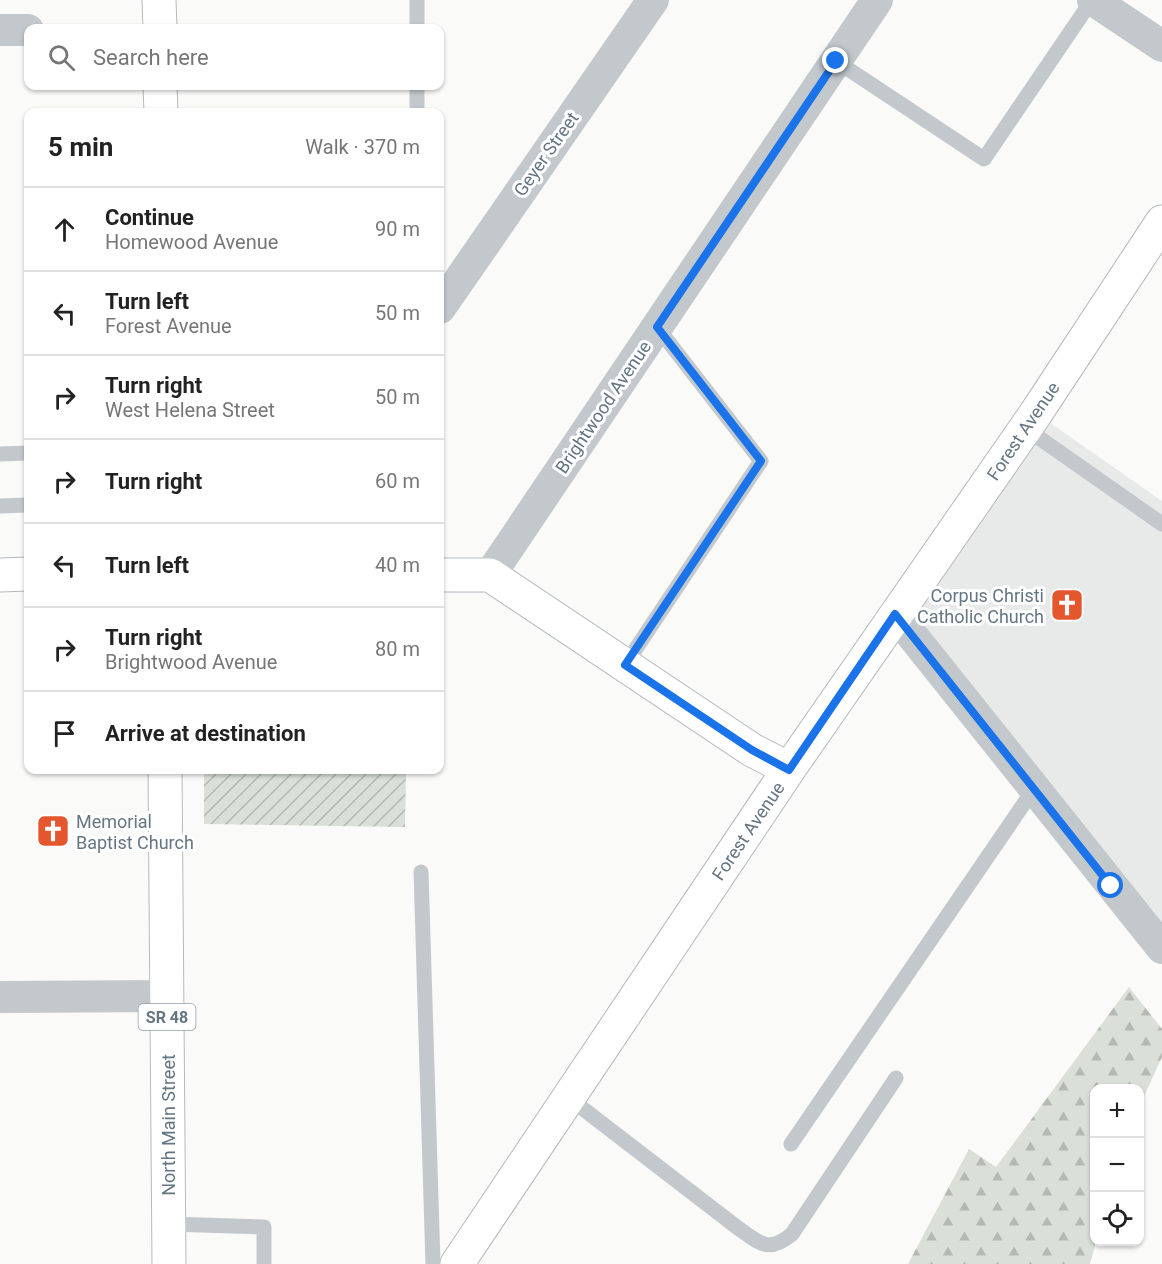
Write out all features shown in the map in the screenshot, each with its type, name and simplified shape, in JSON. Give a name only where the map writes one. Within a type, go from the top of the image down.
[{"type":"street","points":[[159,0],[160,24]]},
{"type":"street","name":"Geyer Street","points":[[444,302],[653,0]]},
{"type":"street","name":"Brightwood Avenue","points":[[490,575],[877,0]]},
{"type":"street","points":[[1093,0],[1162,46]]},
{"type":"street","points":[[0,30],[24,30]]},
{"type":"street","points":[[160,90],[160,108]]},
{"type":"street","name":"Forest Avenue","points":[[457,1264],[789,770],[1025,428],[1162,222]]},
{"type":"street","points":[[0,575],[24,574]]},
{"type":"street","points":[[444,575],[490,575],[752,750],[789,770]]},
{"type":"street","points":[[895,614],[1162,948]]},
{"type":"street","name":"North Main Street","points":[[165,774],[169,1264]]},
{"type":"street","points":[[0,997],[167,996]]},
{"type":"lane","points":[[417,0],[417,24]]},
{"type":"lane","points":[[836,61],[984,159],[1093,0]]},
{"type":"lane","points":[[417,90],[417,108]]},
{"type":"lane","points":[[625,665],[761,461],[657,327]]},
{"type":"lane","points":[[1025,428],[1162,524]]},
{"type":"lane","points":[[0,454],[24,453]]},
{"type":"lane","points":[[0,506],[24,505]]},
{"type":"lane","points":[[791,1144],[1034,789]]},
{"type":"lane","points":[[421,872],[433,1264]]},
{"type":"lane","points":[[569,1098],[738,1228],[764,1245],[779,1245],[792,1234],[896,1078]]},
{"type":"lane","points":[[169,1224],[264,1227],[264,1264]]},
{"type":"shaded area","points":[[1036,413],[1162,501],[1162,948],[895,614]]},
{"type":"green space","points":[[204,774],[406,774],[405,827],[204,824]]},
{"type":"green space","points":[[1129,987],[1162,1029],[1162,1057],[1144,1096],[1144,1084],[1090,1084],[1090,1246],[1095,1246],[1090,1264],[908,1264],[969,1149],[996,1167]]},
{"type":"place","name":"Corpus Christi Catholic Church","points":[[1067,605]]},
{"type":"place","name":"Memorial Baptist Church","points":[[53,831]]},
{"type":"route","points":[[836,61],[657,327],[761,461],[625,665],[752,750],[789,770],[895,614],[1111,886]]}]
